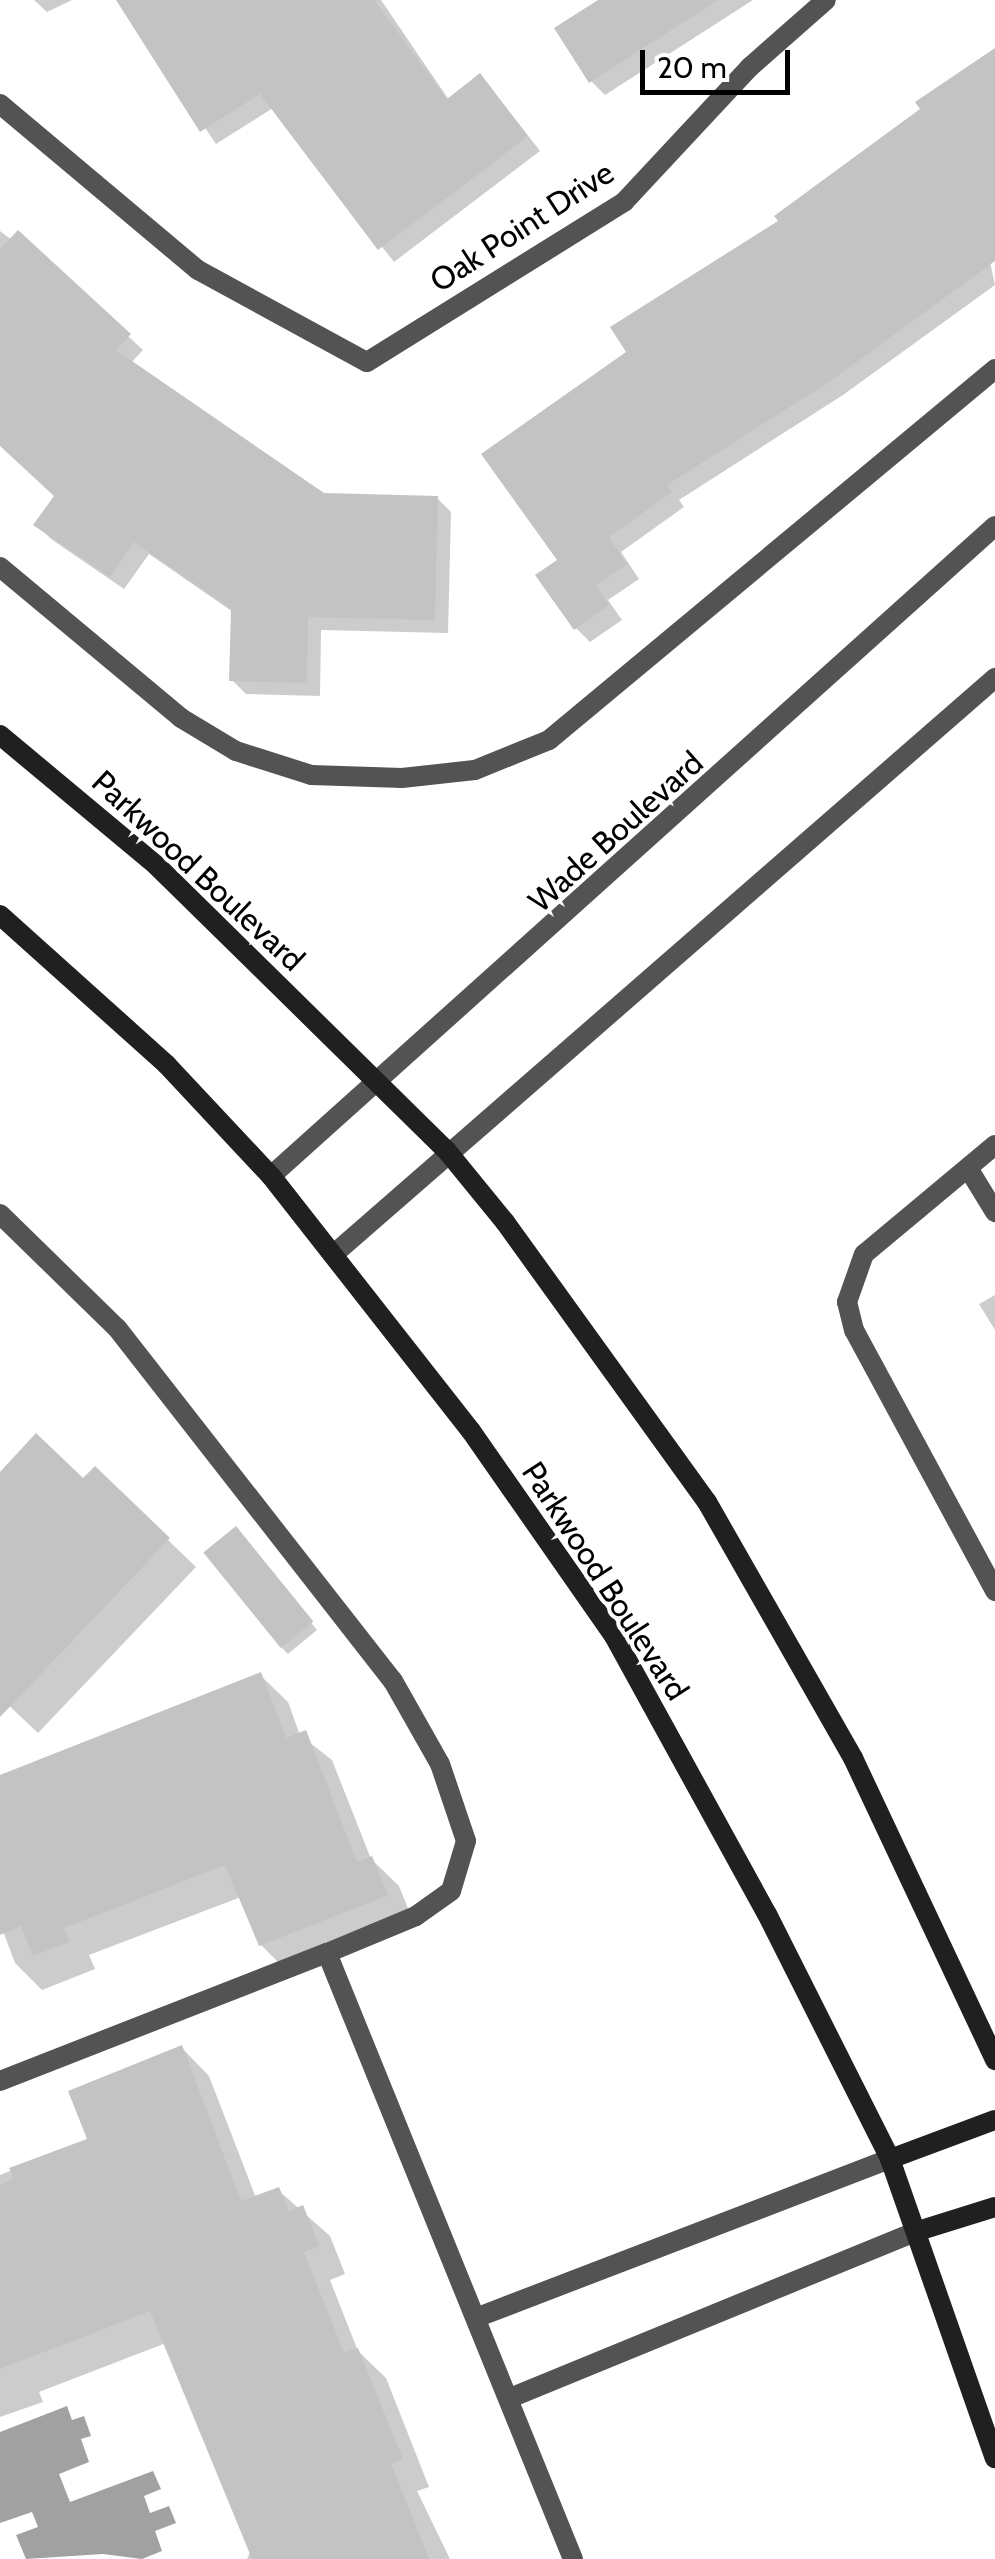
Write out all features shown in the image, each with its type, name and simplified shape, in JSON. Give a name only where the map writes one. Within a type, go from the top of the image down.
[{"type":"main road","name":"Parkwood Boulevard","points":[[0,735],[158,866],[447,1151],[708,1502],[853,1758],[995,2060]]},
{"type":"main road","name":"Parkwood Boulevard","points":[[0,914],[167,1065],[271,1176],[471,1431],[614,1636],[767,1914],[890,2159],[995,2458]]},
{"type":"main road","points":[[890,2159],[995,2120]]},
{"type":"main road","points":[[918,2231],[995,2207]]},
{"type":"street","name":"Oak Point Drive","points":[[0,104],[198,270],[367,362],[624,202],[750,67],[826,0]]},
{"type":"street","points":[[0,568],[182,718],[236,751],[311,775],[402,778],[475,770],[550,740],[995,370]]},
{"type":"street","name":"Wade Boulevard","points":[[271,1176],[380,1083],[995,526]]},
{"type":"street","points":[[334,1254],[447,1151],[995,678]]},
{"type":"street","points":[[994,1588],[854,1330],[847,1302],[864,1254],[995,1145]]},
{"type":"street","points":[[968,1168],[995,1212]]},
{"type":"street","points":[[0,1214],[117,1328],[393,1682],[433,1748],[462,1824],[466,1858],[459,1876],[436,1906],[328,1953],[0,2081]]},
{"type":"street","points":[[328,1953],[573,2559]]},
{"type":"street","points":[[478,2318],[890,2159]]},
{"type":"street","points":[[510,2398],[918,2231]]},
{"type":"shaded area","points":[[67,2406],[72,2420],[84,2416],[91,2436],[81,2439],[89,2462],[59,2474],[70,2502],[153,2471],[161,2489],[144,2496],[150,2513],[169,2506],[176,2523],[155,2531],[162,2551],[142,2559],[103,2554],[26,2559],[16,2535],[38,2527],[32,2512],[0,2523],[0,2432]]},
{"type":"building","points":[[116,0],[374,0],[447,99],[480,73],[528,136],[378,250],[260,94],[200,132]]},
{"type":"building","points":[[598,0],[718,0],[589,83],[554,28]]},
{"type":"building","points":[[995,48],[995,261],[829,382],[667,485],[672,492],[609,537],[627,564],[596,585],[609,605],[574,630],[535,575],[557,560],[481,454],[626,352],[610,327],[778,221],[774,216],[920,109],[915,102]]},
{"type":"building","points":[[18,230],[131,334],[116,350],[324,493],[438,496],[435,620],[308,617],[307,683],[229,681],[231,609],[134,542],[110,577],[33,525],[54,496],[0,446],[0,249]]},
{"type":"building","points":[[36,1433],[83,1478],[95,1466],[170,1538],[0,1717],[0,1472]]},
{"type":"building","points":[[236,1526],[313,1622],[281,1648],[203,1552]]},
{"type":"building","points":[[261,1672],[286,1738],[306,1730],[357,1862],[372,1856],[388,1895],[259,1946],[225,1865],[64,1928],[69,1942],[33,1956],[21,1926],[0,1935],[0,1775]]},
{"type":"building","points":[[182,2045],[241,2201],[279,2187],[289,2211],[303,2205],[319,2246],[304,2252],[344,2353],[358,2348],[403,2459],[391,2464],[429,2559],[252,2559],[150,2311],[0,2369],[0,2185],[14,2179],[9,2168],[87,2139],[68,2091]]}]
